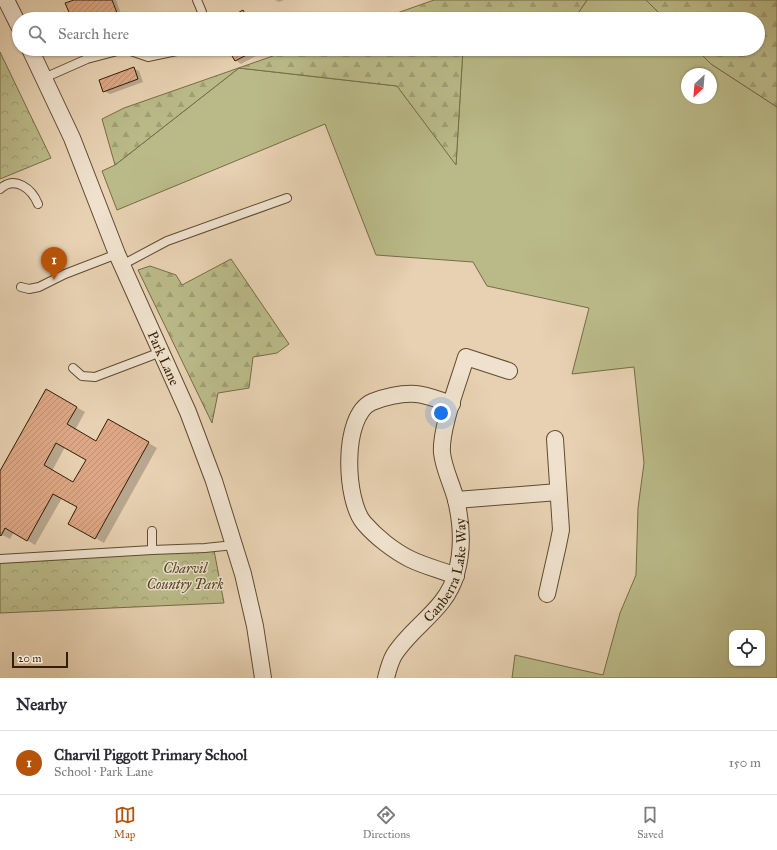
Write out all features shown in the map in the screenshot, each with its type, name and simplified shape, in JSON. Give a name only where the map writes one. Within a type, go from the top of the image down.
[{"type":"street","points":[[6,0],[12,12]]},
{"type":"street","name":"Park Lane","points":[[33,56],[72,138],[120,259],[188,412],[212,474],[243,574],[255,626],[263,678]]},
{"type":"street","name":"Canberra Lake Way","points":[[386,678],[394,656],[404,642],[440,605],[456,576],[462,540],[456,500],[446,473],[442,452],[447,420],[466,356],[509,371]]},
{"type":"street","points":[[452,404],[417,394],[397,395],[372,402],[362,409],[354,425],[349,467],[350,489],[356,511],[364,523],[383,541],[411,559],[456,576]]},
{"type":"street","points":[[547,594],[560,530],[555,438]]},
{"type":"street","points":[[456,500],[558,492]]},
{"type":"lane","points":[[197,0],[202,12]]},
{"type":"lane","points":[[44,78],[87,59],[98,56]]},
{"type":"lane","points":[[0,189],[10,184],[19,184],[28,188],[38,204]]},
{"type":"lane","points":[[21,286],[29,290],[65,274],[120,259],[287,198]]},
{"type":"lane","points":[[73,368],[82,376],[95,377],[161,352]]},
{"type":"lane","points":[[152,531],[152,550]]},
{"type":"lane","points":[[0,559],[205,548],[234,545]]},
{"type":"green space","points":[[434,0],[587,0],[579,12],[400,12]]},
{"type":"green space","points":[[587,0],[646,0],[658,12],[579,12]]},
{"type":"green space","points":[[646,0],[777,0],[777,107],[711,64],[703,56],[765,56],[765,12],[658,12]]},
{"type":"green space","points":[[0,52],[51,158],[0,179]]},
{"type":"green space","points":[[273,56],[463,56],[456,165],[397,86],[239,68],[115,165],[102,119],[124,108]]},
{"type":"green space","points":[[463,56],[703,56],[711,64],[777,107],[777,678],[512,678],[515,655],[603,675],[620,613],[636,575],[638,508],[644,463],[634,367],[572,374],[589,308],[487,286],[473,262],[376,255],[325,124],[117,210],[102,171],[115,165],[239,68],[397,86],[456,164]]},
{"type":"green space","points":[[231,259],[289,344],[277,353],[253,357],[249,388],[218,393],[212,423],[138,270],[150,266],[176,275],[182,285]]},
{"type":"green space","name":"Charvil Country Park","points":[[213,545],[224,603],[0,613],[0,555]]},
{"type":"building","points":[[74,0],[112,0],[117,12],[69,12],[65,3]]},
{"type":"building","points":[[232,56],[245,56],[235,61]]},
{"type":"building","points":[[134,67],[138,79],[103,92],[99,80]]},
{"type":"building","points":[[46,389],[77,407],[67,424],[96,441],[108,419],[149,442],[95,539],[68,524],[77,507],[53,494],[27,541],[5,528],[1,536],[0,471]],"holes":[[[56,443],[86,460],[73,482],[44,465]]]},
{"type":"place","name":"Charvil Piggott Primary School","points":[[54,280]]}]
